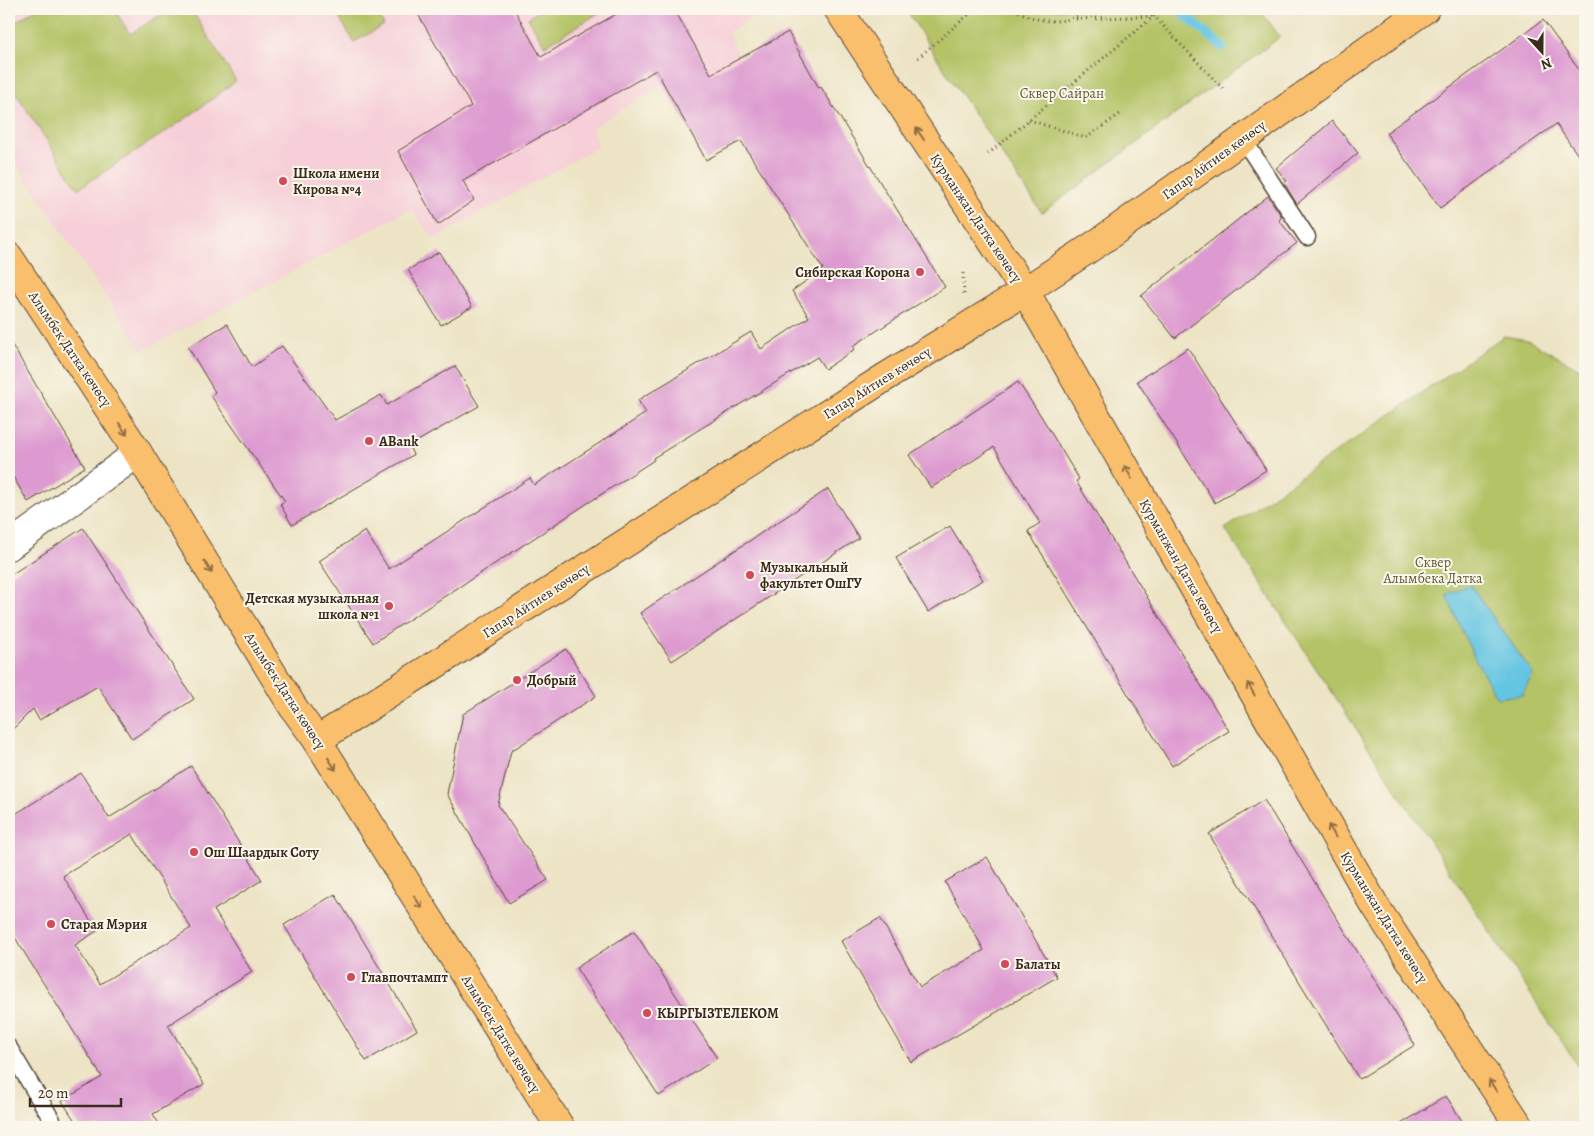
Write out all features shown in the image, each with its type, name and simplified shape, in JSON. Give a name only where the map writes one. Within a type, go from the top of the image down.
[{"type":"main road","name":"Курманжан Датка көчөсү","points":[[838,9],[1025,291],[1374,906],[1520,1127]]},
{"type":"main road","name":"Гапар Айтиев көчөсү","points":[[317,740],[869,388],[1025,291],[1102,240],[1420,10]]},
{"type":"main road","name":"Алымбек Датка көчөсү","points":[[9,257],[138,453],[293,707],[317,740],[560,1127]]},
{"type":"street","points":[[9,546],[138,453]]},
{"type":"lane","points":[[1243,139],[1307,237]]},
{"type":"lane","points":[[9,1048],[52,1120]]},
{"type":"path","points":[[918,58],[975,9]]},
{"type":"path","points":[[1014,9],[1029,18],[1051,22],[1072,19],[1154,16],[1224,90]]},
{"type":"path","points":[[1072,19],[1093,9]]},
{"type":"path","points":[[988,154],[1154,16]]},
{"type":"path","points":[[1028,120],[1086,138],[1120,114]]},
{"type":"path","points":[[963,272],[964,294]]},
{"type":"shaded area","name":"Школа имени Кирова №4","points":[[9,9],[767,9],[728,33],[740,58],[683,91],[674,77],[592,128],[598,147],[434,239],[411,209],[142,351],[9,153]]},
{"type":"green space","points":[[36,9],[114,9],[130,34],[170,9],[191,9],[236,81],[185,119],[78,189],[9,82],[9,26]]},
{"type":"green space","points":[[334,9],[374,9],[384,25],[354,42]]},
{"type":"green space","points":[[542,9],[605,9],[545,46],[528,18]]},
{"type":"green space","name":"Сквер Сайран","points":[[906,9],[1259,9],[1280,37],[1042,213],[946,72]]},
{"type":"green space","name":"Сквер Алымбека Датка","points":[[1504,336],[1528,340],[1585,372],[1585,1077],[1225,529]]},
{"type":"water","points":[[1470,584],[1533,674],[1522,695],[1497,698],[1473,655],[1446,595]]},
{"type":"building","points":[[415,9],[514,9],[541,57],[625,9],[674,9],[711,74],[788,32],[819,88],[821,87],[945,287],[853,346],[855,349],[825,369],[817,357],[653,458],[654,460],[373,643],[319,561],[365,531],[389,569],[530,478],[534,485],[646,413],[638,400],[751,332],[761,349],[809,317],[792,291],[823,269],[741,141],[706,160],[656,70],[463,181],[474,200],[438,225],[398,151],[471,106]]},
{"type":"building","points":[[1543,20],[1585,78],[1585,165],[1556,124],[1440,208],[1386,133]]},
{"type":"building","points":[[1332,121],[1358,153],[1297,204],[1284,183],[1287,181],[1276,168]]},
{"type":"building","points":[[1268,196],[1282,217],[1279,220],[1297,243],[1175,338],[1141,296]]},
{"type":"building","points":[[439,252],[472,307],[441,325],[408,270]]},
{"type":"building","points":[[227,324],[252,367],[282,346],[335,420],[381,395],[387,405],[455,366],[479,406],[409,446],[413,455],[292,525],[280,504],[285,501],[211,396],[215,392],[188,347]]},
{"type":"building","points":[[9,340],[85,467],[28,502],[9,470]]},
{"type":"building","points":[[1188,348],[1266,470],[1215,503],[1137,381]]},
{"type":"building","points":[[1018,382],[1041,416],[1079,479],[1076,481],[1229,731],[1172,766],[1028,531],[1040,523],[994,447],[931,488],[909,455]]},
{"type":"building","name":"Музыкальный факультет ОшГУ","points":[[828,489],[859,538],[672,661],[640,613]]},
{"type":"building","points":[[950,526],[983,580],[928,612],[896,558]]},
{"type":"building","points":[[83,528],[194,699],[132,739],[98,686],[39,720],[33,709],[9,733],[9,576]]},
{"type":"building","points":[[566,649],[596,696],[511,751],[498,805],[548,880],[509,903],[447,794],[463,714]]},
{"type":"building","points":[[191,766],[262,880],[214,910],[252,972],[168,1025],[204,1084],[153,1114],[161,1127],[79,1127],[62,1101],[102,1077],[9,928],[9,818],[81,773],[109,818]],"holes":[[[132,834],[191,928],[100,984],[75,945],[97,931],[63,876]]]},
{"type":"building","points":[[1264,800],[1415,1045],[1359,1079],[1209,834]]},
{"type":"building","name":"Балаты","points":[[987,857],[1057,977],[911,1062],[841,941],[880,918],[920,987],[984,950],[945,882]]},
{"type":"building","name":"Главпочтампт","points":[[335,894],[417,1030],[366,1061],[284,925]]},
{"type":"building","name":"КЫРГЫЗТЕЛЕКОМ","points":[[634,931],[717,1058],[659,1096],[576,968]]},
{"type":"building","points":[[1446,1096],[1466,1127],[1396,1127]]},
{"type":"waterway","points":[[1177,9],[1223,47]]},
{"type":"place","name":"Школа имени Кирова №4","points":[[283,181]]},
{"type":"place","name":"Сибирская Корона","points":[[920,272]]},
{"type":"place","name":"ABank","points":[[369,441]]},
{"type":"place","name":"Музыкальный факультет ОшГУ","points":[[750,575]]},
{"type":"place","name":"Детская музыкальная школа №1","points":[[389,606]]},
{"type":"place","name":"Добрый","points":[[517,680]]},
{"type":"place","name":"Ош Шаардык Соту","points":[[194,852]]},
{"type":"place","name":"Старая Мэрия","points":[[51,924]]},
{"type":"place","name":"Балаты","points":[[1005,964]]},
{"type":"place","name":"Главпочтампт","points":[[351,977]]},
{"type":"place","name":"КЫРГЫЗТЕЛЕКОМ","points":[[647,1013]]}]
